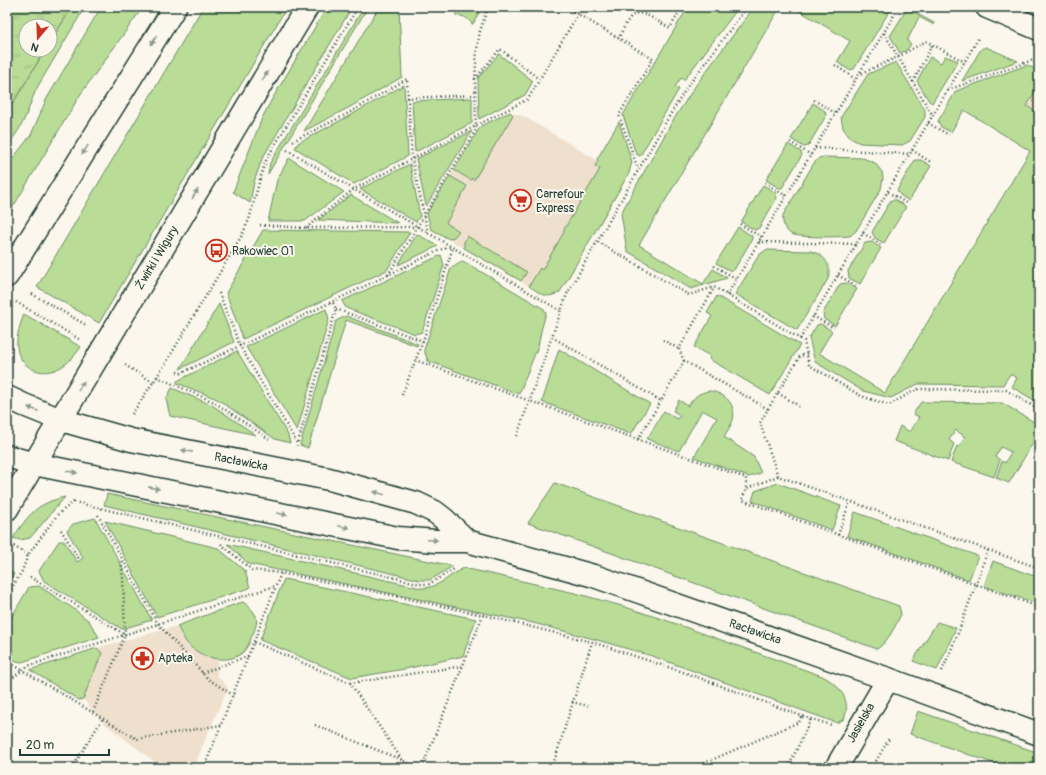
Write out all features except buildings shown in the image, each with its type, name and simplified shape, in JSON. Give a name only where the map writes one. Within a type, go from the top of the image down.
[{"type":"street","points":[[7,276],[175,7]]},
{"type":"street","name":"Żwirki i Wigury","points":[[7,509],[307,7]]},
{"type":"street","points":[[987,7],[1039,29]]},
{"type":"street","name":"Racławicka","points":[[7,397],[24,406],[61,420],[131,440],[329,479],[416,503],[435,512],[467,541]]},
{"type":"street","name":"Racławicka","points":[[7,456],[34,464],[398,538],[467,541],[538,560],[594,576],[888,679],[1039,734]]},
{"type":"street","name":"Jasielska","points":[[836,768],[888,679]]},
{"type":"path","points":[[133,411],[157,377],[241,237],[249,220],[267,158],[358,7]]},
{"type":"path","points":[[388,275],[476,130],[476,49],[488,7]]},
{"type":"path","points":[[566,7],[653,59],[619,115],[638,170]]},
{"type":"path","points":[[306,228],[354,188],[528,99],[582,7]]},
{"type":"path","points":[[618,38],[634,14],[643,13],[670,28],[682,7]]},
{"type":"path","points":[[517,436],[567,294],[687,87],[747,7]]},
{"type":"path","points":[[727,295],[899,7]]},
{"type":"path","points":[[884,33],[933,116]]},
{"type":"path","points":[[800,339],[978,39]]},
{"type":"path","points":[[858,75],[898,57],[926,42],[965,62]]},
{"type":"path","points":[[913,82],[932,45]]},
{"type":"path","points":[[475,79],[500,49],[540,79]]},
{"type":"path","points":[[948,90],[1033,60]]},
{"type":"path","points":[[835,66],[855,79]]},
{"type":"path","points":[[293,141],[345,115],[407,79],[412,159],[428,233]]},
{"type":"path","points":[[408,98],[475,95]]},
{"type":"path","points":[[814,100],[835,113]]},
{"type":"path","points":[[928,123],[949,135]]},
{"type":"path","points":[[790,142],[810,155]]},
{"type":"path","points":[[815,148],[910,154]]},
{"type":"path","points":[[288,150],[561,311]]},
{"type":"path","points":[[912,150],[932,163]]},
{"type":"path","points":[[765,183],[786,196]]},
{"type":"path","points":[[888,192],[908,204]]},
{"type":"path","points":[[740,224],[762,237]]},
{"type":"path","points":[[260,225],[306,228],[417,227]]},
{"type":"path","points":[[863,233],[883,246]]},
{"type":"path","points":[[598,242],[689,295],[714,287],[804,341],[809,365],[860,396],[889,405],[917,389],[1006,390],[1039,410]]},
{"type":"path","points":[[759,242],[856,244]]},
{"type":"path","points":[[177,372],[181,373],[442,249],[452,247]]},
{"type":"path","points":[[402,395],[423,341],[452,247]]},
{"type":"path","points":[[714,266],[737,279]]},
{"type":"path","points":[[838,275],[858,287]]},
{"type":"path","points":[[679,349],[714,287]]},
{"type":"path","points":[[219,293],[240,346],[297,443]]},
{"type":"path","points":[[32,294],[88,326]]},
{"type":"path","points":[[296,449],[336,309],[332,301]]},
{"type":"path","points":[[26,307],[80,339]]},
{"type":"path","points":[[336,309],[423,341]]},
{"type":"path","points":[[813,316],[834,328]]},
{"type":"path","points":[[552,337],[661,400]]},
{"type":"path","points":[[663,340],[679,349],[684,360],[768,409]]},
{"type":"path","points":[[778,476],[760,423],[800,356],[807,354]]},
{"type":"path","points":[[416,360],[746,478],[746,489],[742,500],[1039,607]]},
{"type":"path","points":[[638,439],[684,360]]},
{"type":"path","points":[[127,366],[153,382]]},
{"type":"path","points":[[157,377],[214,402],[271,440]]},
{"type":"path","points":[[778,393],[800,408]]},
{"type":"path","points":[[746,489],[778,476],[1039,568]]},
{"type":"path","points":[[7,596],[22,571],[28,555],[58,514],[77,498]]},
{"type":"path","points":[[838,535],[850,501]]},
{"type":"path","points":[[74,502],[420,584],[428,584],[433,582],[455,568],[467,541]]},
{"type":"path","points":[[98,515],[158,624],[208,679],[233,695]]},
{"type":"path","points":[[61,530],[79,559]]},
{"type":"path","points":[[7,542],[28,555]]},
{"type":"path","points":[[221,544],[252,570],[281,573],[483,615],[592,642],[689,674],[836,727]]},
{"type":"path","points":[[939,677],[959,631],[988,550]]},
{"type":"path","points":[[93,712],[125,635],[121,556]]},
{"type":"path","points":[[204,768],[281,573]]},
{"type":"path","points":[[30,577],[125,635]]},
{"type":"path","points":[[7,682],[28,666],[276,586]]},
{"type":"path","points":[[422,768],[483,615]]},
{"type":"path","points":[[254,642],[350,683],[463,666]]},
{"type":"path","points":[[552,768],[592,642]]},
{"type":"path","points":[[202,673],[248,656]]},
{"type":"path","points":[[7,661],[137,739],[221,725]]},
{"type":"path","points":[[350,683],[402,760]]},
{"type":"path","points":[[572,702],[588,706]]},
{"type":"path","points":[[693,768],[799,722],[802,716]]},
{"type":"path","points":[[72,768],[103,718]]},
{"type":"path","points":[[788,768],[811,719]]},
{"type":"path","points":[[315,725],[402,760],[418,768]]},
{"type":"path","points":[[872,768],[890,737]]},
{"type":"path","points":[[398,768],[407,763]]},
{"type":"shaded area","points":[[1039,84],[1039,114],[1026,106]]},
{"type":"shaded area","points":[[510,112],[523,116],[627,178],[560,292],[551,296],[546,296],[431,229],[427,213],[481,126]]},
{"type":"shaded area","points":[[177,626],[186,642],[196,651],[218,660],[217,676],[228,687],[193,768],[163,768],[105,724],[83,699],[102,653],[97,648]]},
{"type":"green space","points":[[7,7],[72,7],[58,29],[58,18],[18,18],[18,58],[40,58],[7,113]]},
{"type":"green space","points":[[72,7],[85,7],[58,52],[58,29]]},
{"type":"green space","points":[[101,7],[143,7],[80,95],[7,217],[7,166],[31,135],[46,100]]},
{"type":"green space","points":[[203,7],[287,7],[99,323],[37,287]]},
{"type":"green space","points":[[327,7],[352,7],[262,159],[254,182],[250,203],[233,192],[262,118]]},
{"type":"green space","points":[[364,7],[368,7],[268,174],[270,163]]},
{"type":"green space","points":[[379,7],[399,7],[402,77],[304,131]]},
{"type":"green space","points":[[456,7],[482,7],[472,24],[465,17],[456,16]]},
{"type":"green space","points":[[688,7],[739,7],[684,80],[681,78],[675,87],[679,89],[640,156],[636,154],[623,115]]},
{"type":"green space","points":[[754,7],[780,7],[639,245],[703,284],[713,269],[727,278],[691,289],[627,251],[621,213],[672,122],[696,85]]},
{"type":"green space","points":[[793,7],[892,7],[854,69],[849,70],[837,62],[850,41]]},
{"type":"green space","points":[[910,10],[934,23],[934,25],[919,17],[907,41],[911,44],[907,50],[900,53],[890,36],[905,12]]},
{"type":"green space","points":[[986,47],[1018,61],[962,81],[981,49]]},
{"type":"green space","points":[[499,54],[533,81],[525,95],[479,119],[478,78]]},
{"type":"green space","points":[[945,56],[958,61],[932,103],[929,101],[917,81],[930,57],[941,63]]},
{"type":"green space","points":[[40,58],[55,58],[34,94],[26,116],[7,145],[7,113]]},
{"type":"green space","points":[[896,62],[925,110],[925,117],[910,141],[902,145],[860,143],[850,138],[843,128],[841,117],[868,74]]},
{"type":"green space","points":[[1027,65],[1039,71],[1039,84],[1027,106],[1039,114],[1039,403],[1012,387],[1017,378],[1010,374],[1003,385],[918,384],[891,398],[863,391],[815,362],[809,338],[817,325],[821,324],[832,331],[819,353],[885,393],[1030,151],[964,110],[951,132],[941,127],[938,121],[956,91]]},
{"type":"green space","points":[[404,85],[408,156],[354,184],[295,148],[298,143]]},
{"type":"green space","points":[[472,98],[472,123],[415,152],[412,101]]},
{"type":"green space","points":[[813,103],[825,111],[826,116],[808,146],[804,147],[791,139]]},
{"type":"green space","points":[[510,112],[513,115],[474,180],[472,178],[471,180],[454,170],[481,126]]},
{"type":"green space","points":[[619,122],[632,162],[629,173],[560,292],[551,296],[540,294],[529,286],[540,268],[542,270],[564,232],[563,231],[600,169],[595,166],[598,160],[597,159]]},
{"type":"green space","points":[[472,131],[426,206],[416,159]]},
{"type":"green space","points":[[788,144],[801,152],[802,155],[782,188],[779,188],[766,180]]},
{"type":"green space","points":[[289,158],[344,192],[305,221],[268,221],[277,180]]},
{"type":"green space","points":[[819,158],[863,158],[875,163],[882,172],[883,178],[881,189],[856,231],[850,236],[819,237],[795,235],[791,234],[784,226],[783,215],[814,163]]},
{"type":"green space","points":[[915,160],[921,160],[931,166],[909,201],[900,195],[897,190]]},
{"type":"green space","points":[[410,164],[420,216],[416,222],[360,189]]},
{"type":"green space","points":[[450,176],[467,186],[446,223],[459,231],[454,237],[449,239],[431,229],[427,213]]},
{"type":"green space","points":[[763,185],[776,193],[777,198],[759,228],[755,230],[741,222]]},
{"type":"green space","points":[[351,195],[398,223],[318,220]]},
{"type":"green space","points":[[891,200],[896,200],[906,207],[884,243],[875,238],[872,232]]},
{"type":"green space","points":[[738,227],[752,236],[752,239],[734,270],[731,271],[716,263]]},
{"type":"green space","points":[[263,230],[410,232],[387,270],[243,339],[226,293]]},
{"type":"green space","points":[[417,234],[438,246],[398,265]]},
{"type":"green space","points":[[467,236],[527,272],[521,281],[464,248],[464,242]]},
{"type":"green space","points":[[872,242],[881,248],[860,284],[849,278],[848,271],[865,243]]},
{"type":"green space","points":[[766,250],[815,252],[823,257],[828,264],[828,279],[797,330],[735,294],[759,255]]},
{"type":"green space","points":[[441,255],[444,265],[422,332],[415,334],[346,308],[342,301]]},
{"type":"green space","points":[[463,261],[544,309],[546,313],[538,346],[519,394],[428,361],[424,350],[451,268]]},
{"type":"green space","points":[[847,283],[857,289],[835,326],[824,319],[823,313],[840,284]]},
{"type":"green space","points":[[717,296],[800,345],[770,395],[709,359],[710,356],[694,347],[712,316],[707,313]]},
{"type":"green space","points":[[219,304],[234,342],[180,369]]},
{"type":"green space","points":[[326,309],[329,319],[297,431],[246,347]]},
{"type":"green space","points":[[24,314],[81,347],[68,362],[59,368],[45,372],[32,369],[22,360],[17,347],[18,335]]},
{"type":"green space","points":[[346,316],[418,344],[417,346],[346,320],[308,448],[300,445],[336,321]]},
{"type":"green space","points":[[559,349],[650,404],[631,434],[542,402]]},
{"type":"green space","points":[[237,351],[288,435],[290,443],[275,439],[217,399],[177,383],[177,381]]},
{"type":"green space","points":[[172,388],[212,405],[256,435],[170,416],[166,399]]},
{"type":"green space","points":[[710,391],[720,394],[728,400],[733,409],[733,420],[724,437],[754,457],[761,473],[749,477],[694,457],[717,418],[702,410],[679,451],[647,439],[664,411],[677,419],[680,415],[673,411],[679,400],[688,406],[697,396],[703,392]]},
{"type":"green space","points":[[921,402],[1002,403],[1039,425],[1039,433],[1009,483],[996,478],[1002,461],[1005,463],[1011,452],[1001,447],[995,457],[1000,460],[994,477],[951,462],[957,446],[959,447],[965,437],[956,430],[949,440],[954,444],[948,461],[894,441],[900,426],[910,432],[919,417],[913,414]]},
{"type":"green space","points":[[555,483],[899,606],[901,614],[888,638],[877,649],[528,523]]},
{"type":"green space","points":[[778,483],[841,506],[832,530],[752,501],[755,491]]},
{"type":"green space","points":[[107,494],[453,566],[430,580],[420,580],[104,505]]},
{"type":"green space","points":[[65,497],[30,538],[20,540],[13,538],[29,516],[40,506]]},
{"type":"green space","points":[[855,512],[978,556],[969,580],[847,536]]},
{"type":"green space","points":[[95,518],[152,620],[122,629],[44,581],[39,571],[59,541],[64,541],[77,562],[83,558],[67,531],[73,524]]},
{"type":"green space","points":[[105,521],[218,548],[245,571],[250,588],[157,617]]},
{"type":"green space","points":[[227,544],[421,588],[427,588],[438,584],[464,568],[575,593],[668,621],[822,676],[834,683],[839,688],[845,699],[846,712],[844,719],[837,723],[652,656],[594,639],[533,623],[249,564]]},
{"type":"green space","points":[[993,561],[1031,575],[1039,576],[1039,604],[984,586]]},
{"type":"green space","points":[[7,569],[14,574],[7,586]]},
{"type":"green space","points":[[284,579],[476,619],[463,656],[410,668],[352,678],[260,640]]},
{"type":"green space","points":[[39,586],[74,609],[89,621],[99,637],[22,662],[16,661],[7,655],[7,625],[29,587]]},
{"type":"green space","points":[[243,602],[251,608],[257,618],[254,632],[247,646],[242,653],[235,657],[220,659],[205,656],[186,642],[177,626],[236,604]]},
{"type":"green space","points":[[937,622],[956,628],[937,670],[913,661]]},
{"type":"green space","points":[[97,648],[102,653],[83,699],[79,700],[30,670]]},
{"type":"green space","points":[[918,711],[1039,753],[1039,768],[1007,768],[910,734]]},
{"type":"place","name":"Carrefour Express","points":[[520,201]]},
{"type":"place","name":"Rakowiec 01","points":[[216,251]]},
{"type":"place","name":"Apteka","points":[[142,658]]}]
